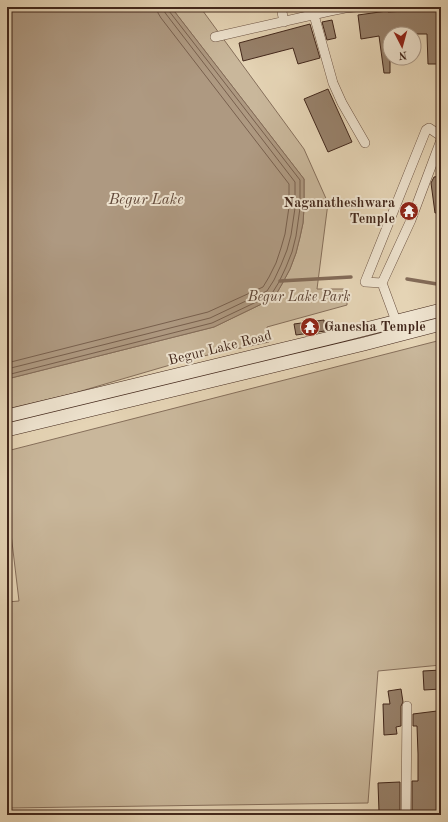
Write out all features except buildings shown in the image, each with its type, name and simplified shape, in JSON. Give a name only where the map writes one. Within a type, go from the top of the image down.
[{"type":"main road","name":"Begur Lake Road","points":[[7,416],[441,310]]},
{"type":"main road","name":"Begur Lake Road","points":[[7,430],[441,324]]},
{"type":"main road","points":[[361,330],[364,344]]},
{"type":"main road","points":[[157,379],[160,393]]},
{"type":"street","points":[[281,7],[284,22]]},
{"type":"street","points":[[215,38],[345,8],[356,7]]},
{"type":"street","points":[[314,15],[336,93],[365,143]]},
{"type":"street","points":[[382,283],[365,282],[426,130],[429,128],[441,136]]},
{"type":"street","points":[[396,321],[382,283],[411,220],[441,140]]},
{"type":"street","points":[[406,815],[407,706]]},
{"type":"green space","name":"Begur Lake Park","points":[[171,7],[200,7],[304,149],[328,203],[317,289],[347,289],[347,305],[267,327],[269,342],[194,358],[71,394],[7,409],[7,379],[214,327],[274,298],[290,269],[296,253],[303,223],[304,179]]},
{"type":"green space","points":[[441,340],[441,665],[378,671],[368,803],[7,808],[7,602],[19,601],[7,500],[7,451]]},
{"type":"water","name":"Begur Lake","points":[[7,7],[171,7],[304,179],[303,223],[296,253],[290,269],[274,298],[214,327],[7,379]]},
{"type":"waterway","points":[[280,281],[351,277]]},
{"type":"waterway","points":[[407,279],[437,284],[441,283]]},
{"type":"place","name":"Naganatheshwara Temple","points":[[409,211]]},
{"type":"place","name":"Ganesha Temple","points":[[310,327]]}]
